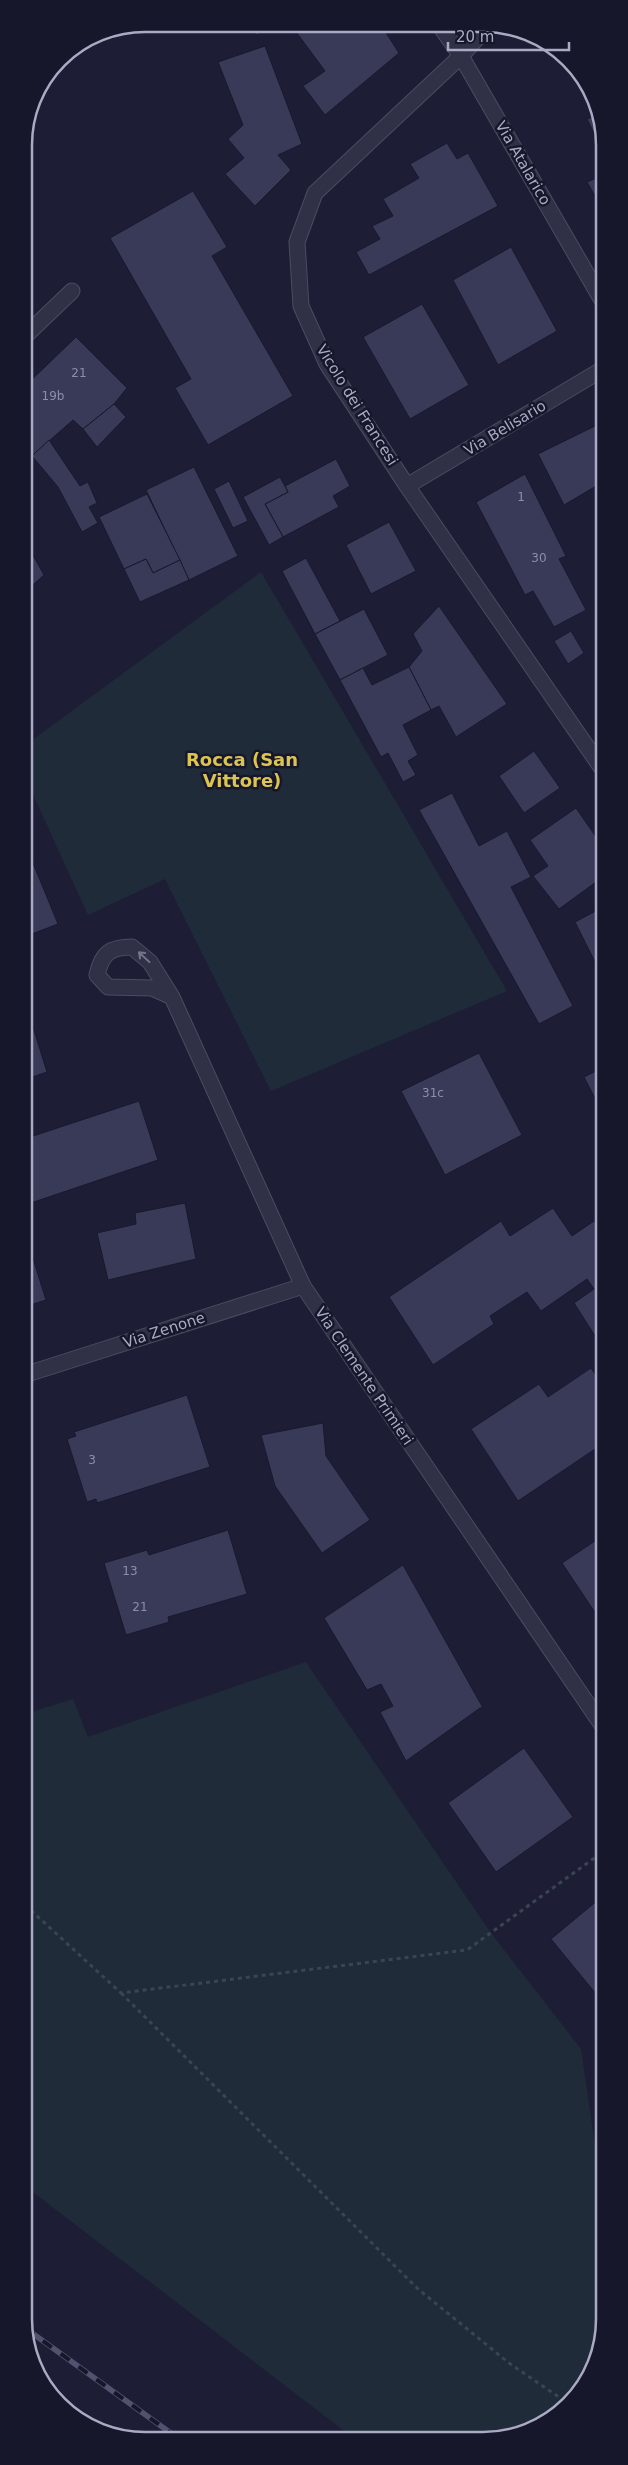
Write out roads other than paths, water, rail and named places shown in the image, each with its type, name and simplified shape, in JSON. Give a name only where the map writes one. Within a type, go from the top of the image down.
[{"type":"street","name":"Via Atalarico","points":[[444,32],[461,56],[596,290]]},
{"type":"street","name":"Vicolo dei Francesi","points":[[483,32],[461,56],[315,193],[297,242],[301,306],[327,364],[407,486],[596,759]]},
{"type":"street","points":[[33,328],[72,291]]},
{"type":"street","name":"Via Belisario","points":[[407,486],[596,373]]},
{"type":"street","name":"Via Clemente Primieri","points":[[172,997],[152,988],[108,987],[97,975],[100,960],[116,947],[132,947],[150,962],[172,997],[303,1286],[595,1715]]},
{"type":"street","name":"Via Zenone","points":[[32,1372],[303,1286]]},
{"type":"railway","points":[[33,2334],[169,2432]]},
{"type":"district","name":"Rocca (San Vittore)","points":[[242,770]]}]
